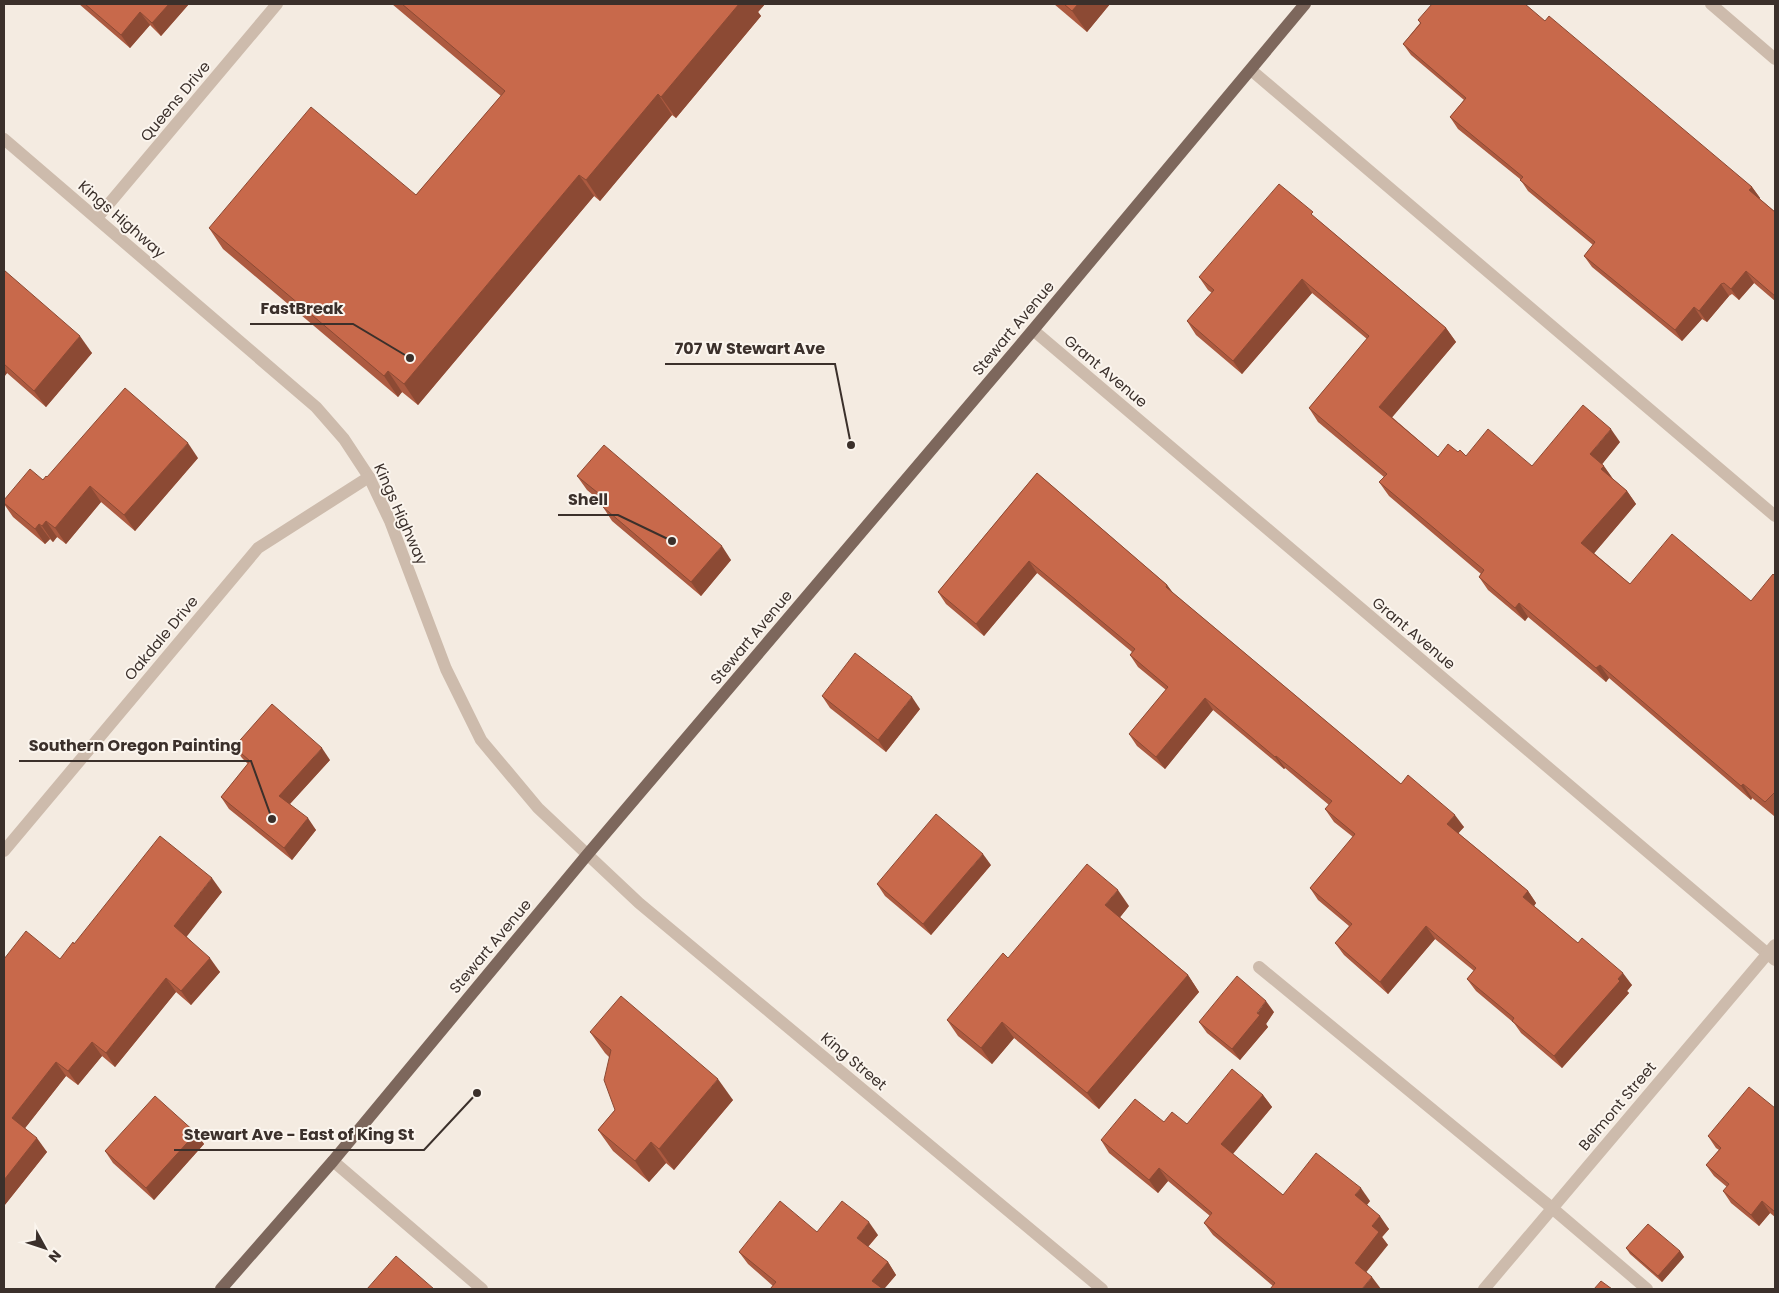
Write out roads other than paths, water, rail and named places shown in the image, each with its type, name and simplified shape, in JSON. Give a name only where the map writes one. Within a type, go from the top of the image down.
[{"type":"main road","name":"Stewart Avenue","points":[[221,1289],[333,1161],[587,855],[1033,330],[1305,4]]},
{"type":"street","name":"Queens Drive","points":[[97,218],[277,4]]},
{"type":"street","points":[[1711,4],[1775,59]]},
{"type":"street","points":[[1251,70],[1775,516]]},
{"type":"street","name":"Kings Highway","points":[[4,139],[316,408],[344,439],[369,476],[390,521],[446,670],[481,740],[538,808],[587,855]]},
{"type":"street","name":"Grant Avenue","points":[[1033,330],[1773,953]]},
{"type":"street","name":"Oakdale Drive","points":[[4,851],[258,548],[369,476]]},
{"type":"street","name":"King Street","points":[[587,855],[646,909],[1102,1289]]},
{"type":"street","name":"Belmont Street","points":[[1484,1289],[1773,953]]},
{"type":"street","points":[[1259,967],[1552,1208],[1647,1289]]},
{"type":"street","points":[[333,1161],[482,1289]]},
{"type":"place","name":"FastBreak","points":[[410,358]]},
{"type":"place","name":"707 W Stewart Ave","points":[[851,445]]},
{"type":"place","name":"Shell","points":[[672,541]]},
{"type":"place","name":"Southern Oregon Painting","points":[[272,819]]},
{"type":"place","name":"Stewart Ave - East of King St","points":[[477,1093]]}]
